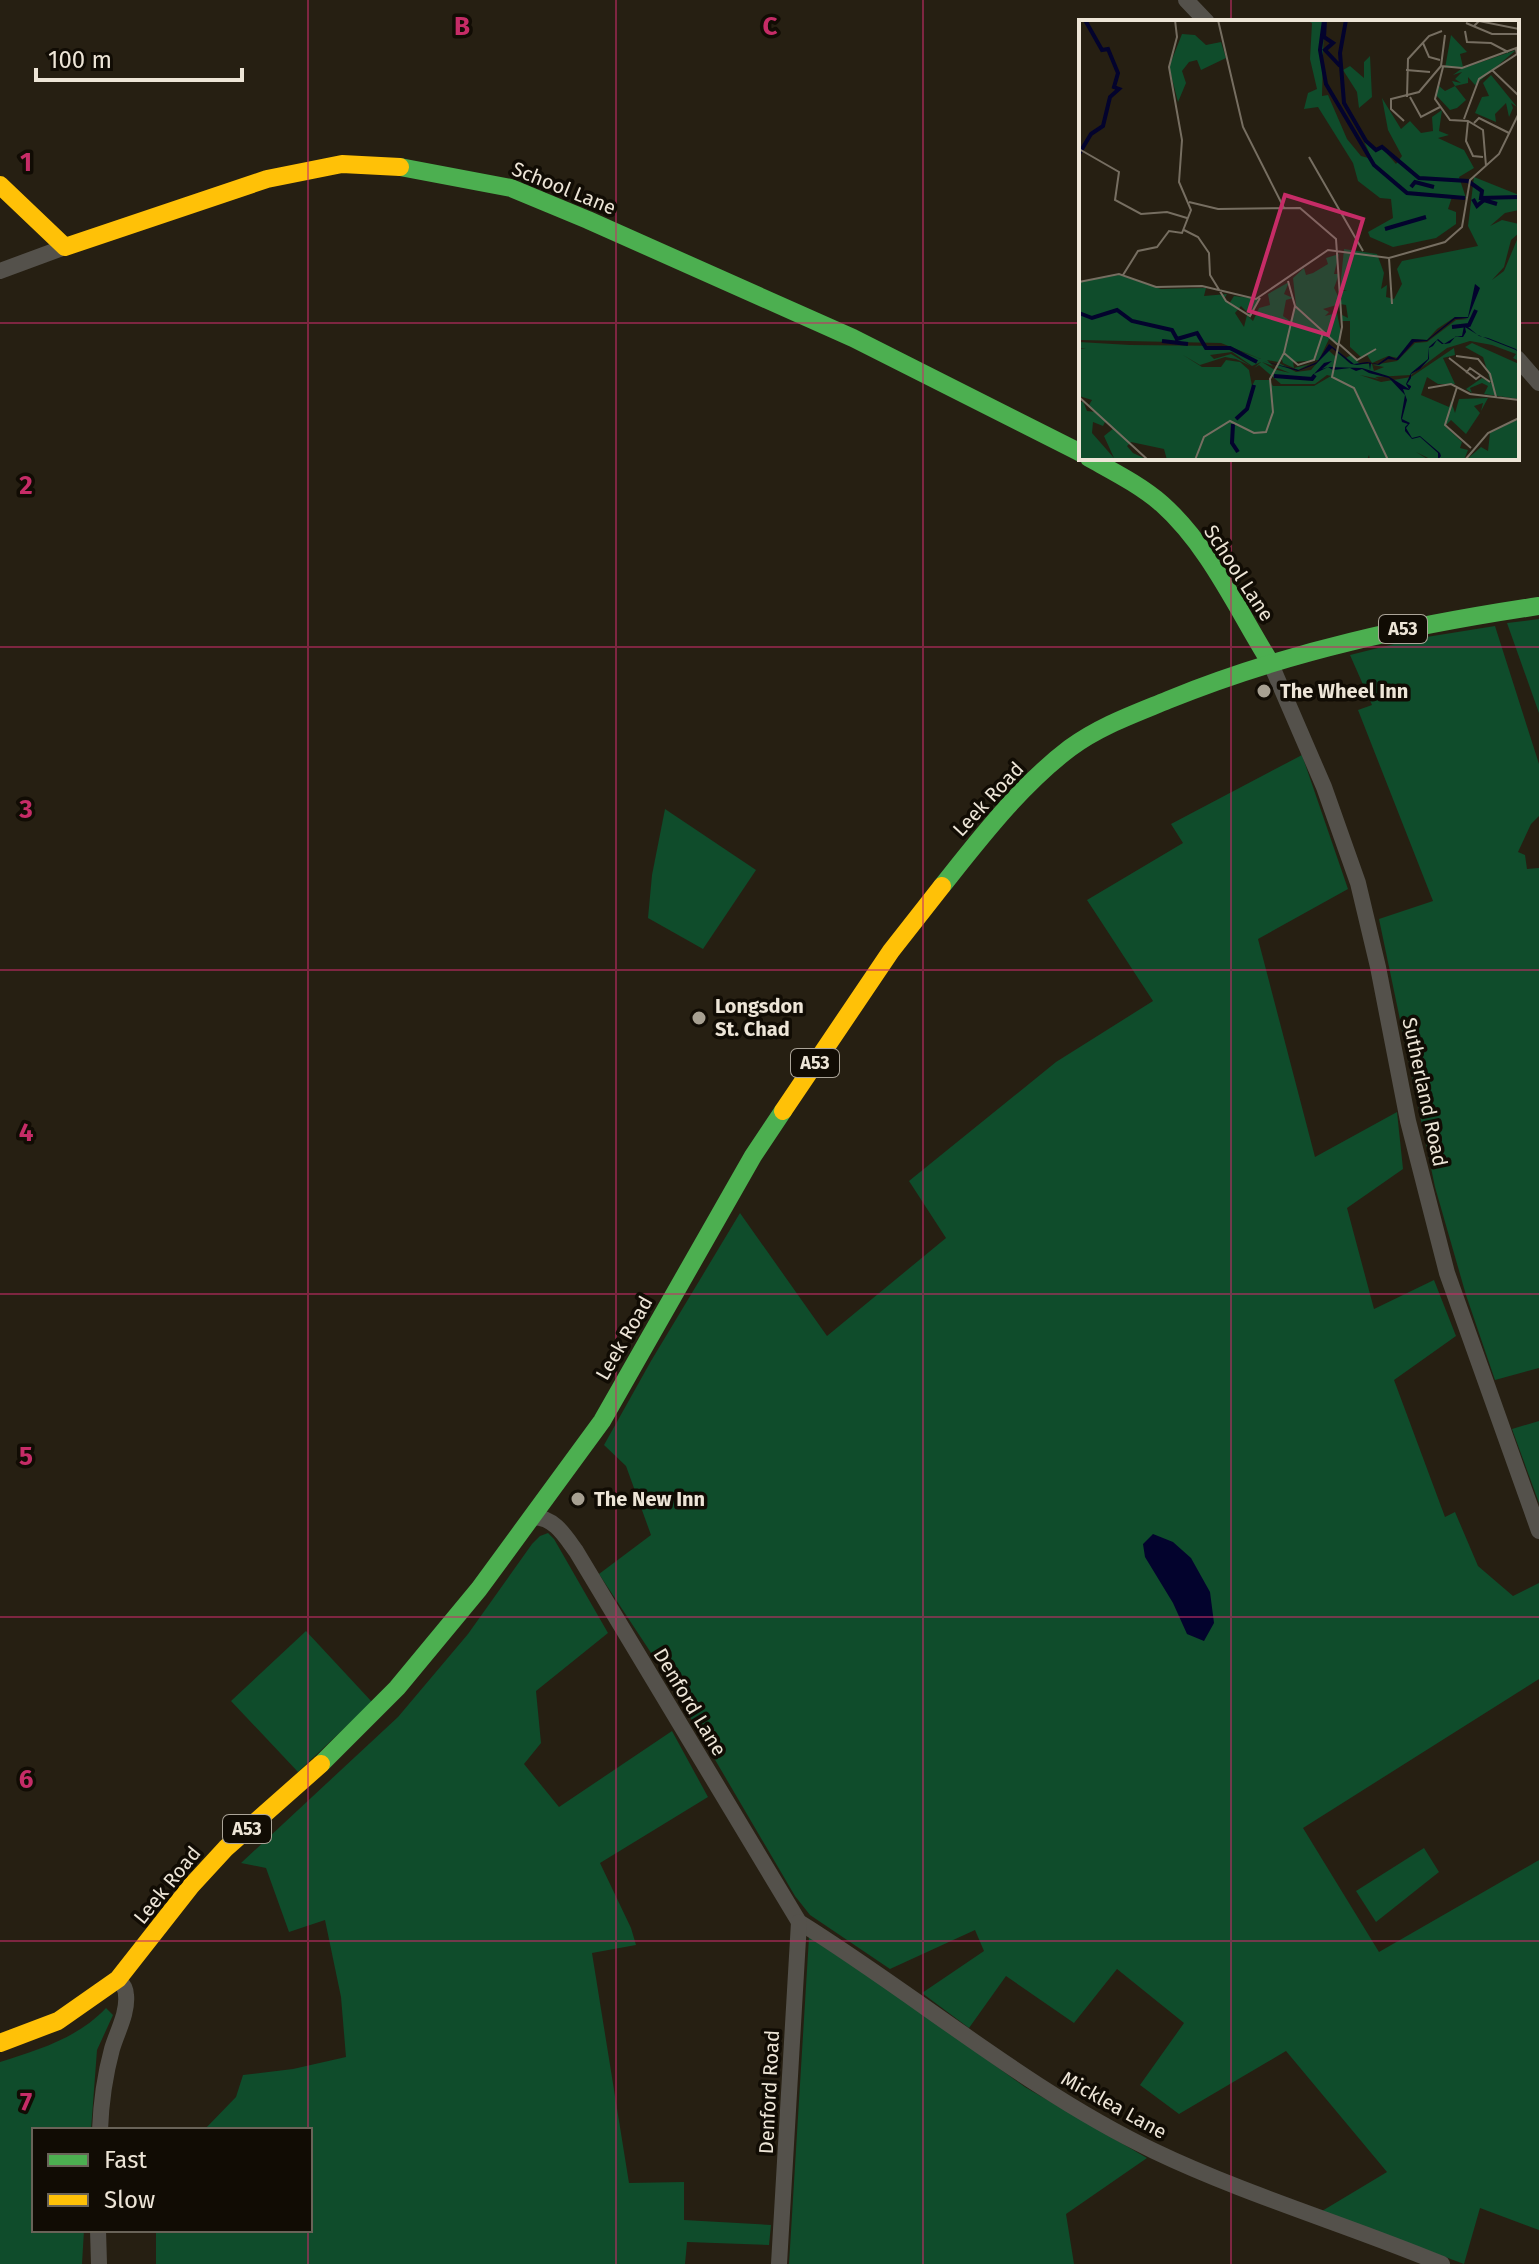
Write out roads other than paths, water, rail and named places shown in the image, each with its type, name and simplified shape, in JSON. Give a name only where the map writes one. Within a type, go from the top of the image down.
[{"type":"main road","name":"School Lane","points":[[65,247],[267,179],[342,164],[402,167],[447,174],[511,188],[588,220],[853,338],[1079,452]]},
{"type":"main road","points":[[0,185],[65,247]]},
{"type":"main road","name":"School Lane","points":[[1092,460],[1168,510],[1196,543],[1270,662]]},
{"type":"main road","name":"A53","points":[[1270,662],[1428,623],[1539,606]]},
{"type":"main road","name":"Leek Road","points":[[0,2043],[58,2021],[118,1979],[191,1886],[226,1848],[333,1754],[397,1688],[479,1589],[602,1421],[753,1156],[891,951],[991,825],[1037,777],[1071,748],[1107,725],[1270,662]]},
{"type":"street","points":[[1186,0],[1205,20]]},
{"type":"street","name":"School Lane","points":[[0,271],[65,247]]},
{"type":"street","points":[[1519,360],[1539,383]]},
{"type":"street","name":"Sutherland Road","points":[[1270,662],[1324,787],[1358,883],[1408,1121],[1447,1273],[1539,1531]]},
{"type":"street","name":"Denford Lane","points":[[534,1517],[545,1518],[559,1529],[576,1551],[799,1922]]},
{"type":"street","name":"Micklea Lane","points":[[799,1922],[1042,2087],[1154,2151],[1438,2263]]},
{"type":"street","name":"Denford Road","points":[[779,2264],[799,1922]]},
{"type":"street","points":[[100,2128],[112,2051],[124,2012],[126,1995],[118,1979]]},
{"type":"street","points":[[98,2232],[99,2264]]},
{"type":"water","points":[[1153,1534],[1173,1542],[1191,1558],[1210,1592],[1214,1623],[1204,1641],[1187,1634],[1173,1603],[1145,1557],[1143,1544]]},
{"type":"place","name":"The Wheel Inn","points":[[1264,691]]},
{"type":"place","name":"Longsdon St. Chad","points":[[699,1018]]},
{"type":"place","name":"The New Inn","points":[[578,1499]]}]
